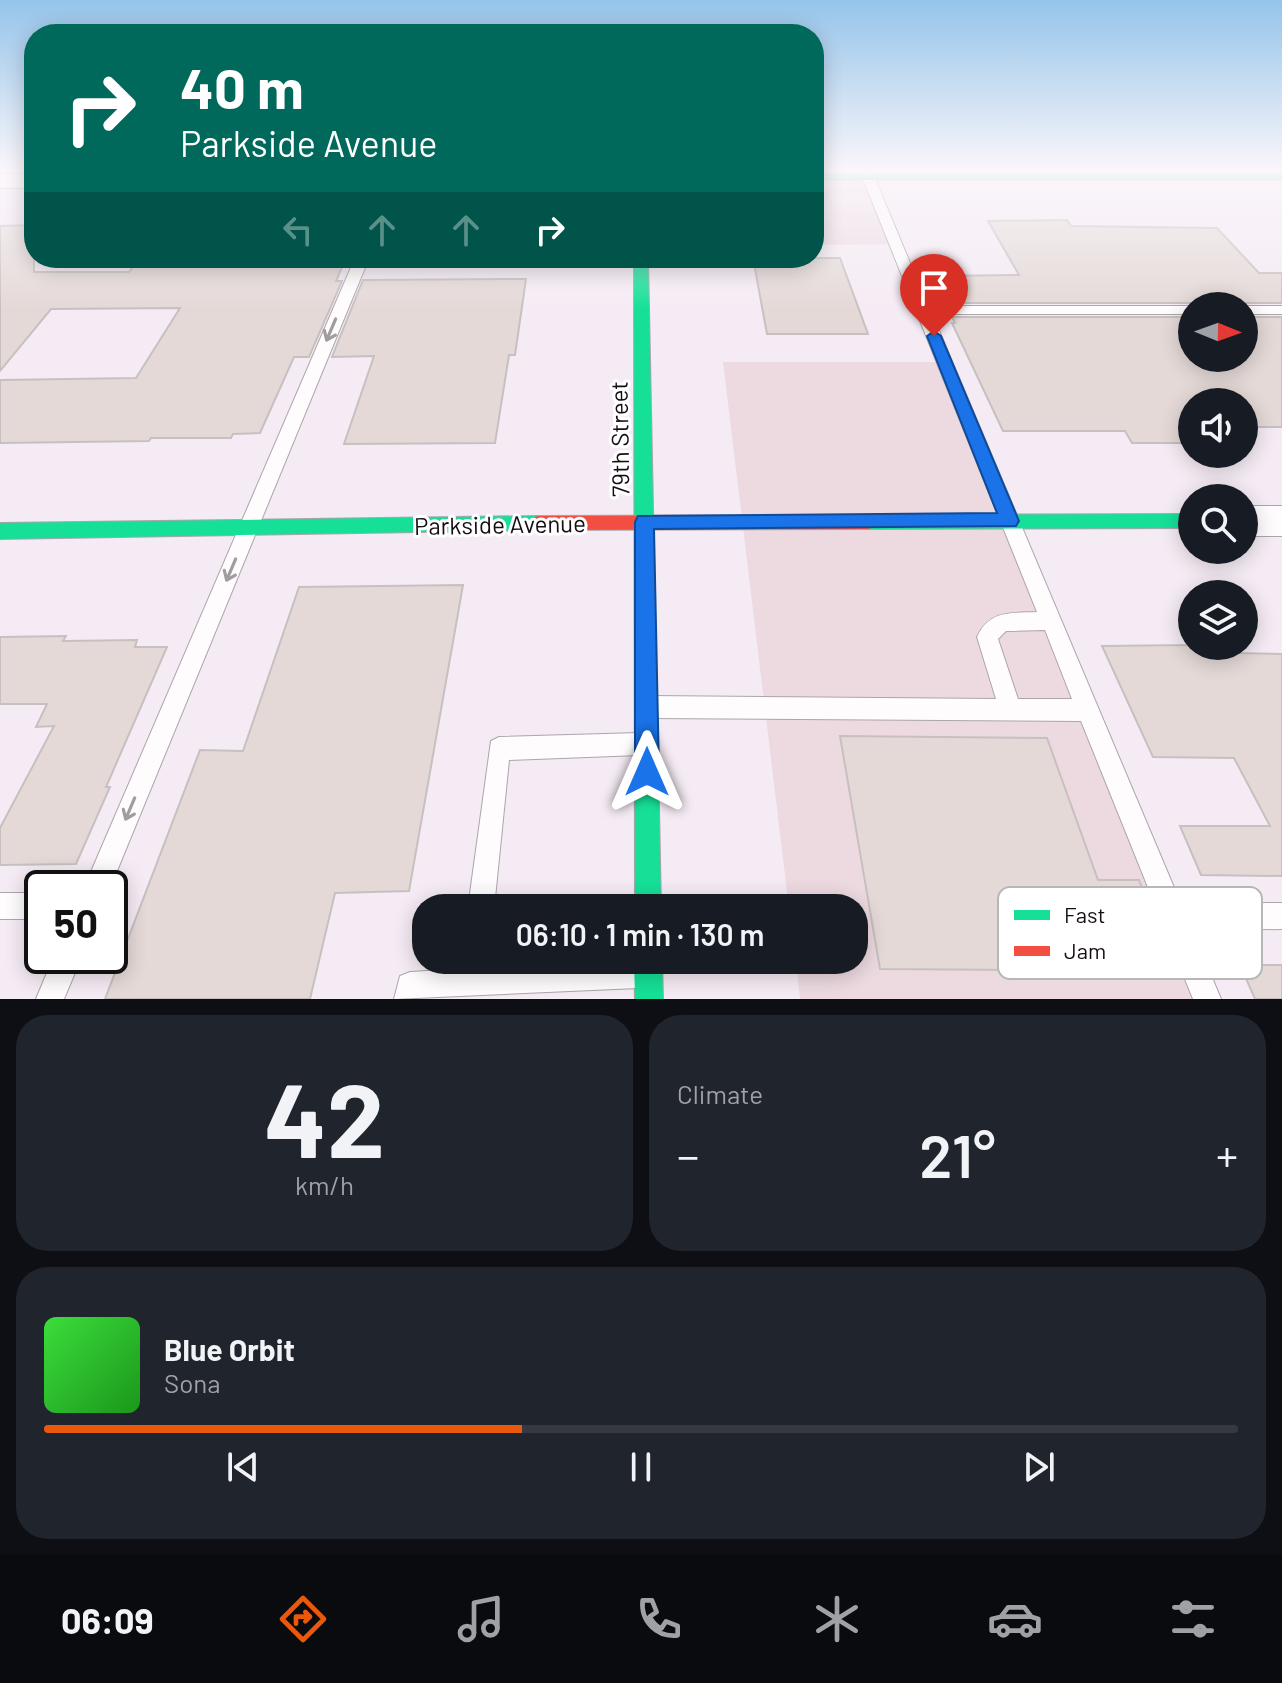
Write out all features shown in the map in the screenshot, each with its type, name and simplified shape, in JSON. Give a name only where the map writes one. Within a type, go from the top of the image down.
[{"type":"street","name":"79th Street","points":[[641,268],[648,894]]},
{"type":"street","name":"Parkside Avenue","points":[[0,531],[644,522],[1178,521]]},
{"type":"street","points":[[1258,521],[1282,521]]},
{"type":"lane","points":[[884,216],[1161,887]]},
{"type":"lane","points":[[105,870],[358,268]]},
{"type":"lane","points":[[923,310],[1178,310]]},
{"type":"lane","points":[[1258,310],[1282,310]]},
{"type":"lane","points":[[1011,710],[987,637],[1001,622],[1051,621]]},
{"type":"lane","points":[[646,707],[1087,710]]},
{"type":"lane","points":[[483,894],[499,749],[647,744]]},
{"type":"lane","points":[[0,906],[24,906]]},
{"type":"lane","points":[[1262,916],[1282,916]]},
{"type":"lane","points":[[50,999],[60,974]]},
{"type":"lane","points":[[408,999],[410,986],[461,974]]},
{"type":"lane","points":[[562,974],[649,977]]},
{"type":"lane","points":[[1199,979],[1207,999]]},
{"type":"shaded area","points":[[824,216],[884,216],[896,244],[824,245]]},
{"type":"shaded area","points":[[723,362],[945,362],[1161,887],[998,887],[998,979],[1199,979],[1207,999],[800,999],[797,974],[868,974],[868,894],[787,894]]},
{"type":"building","points":[[1067,220],[1071,226],[1217,228],[1259,273],[1282,273],[1282,303],[1258,303],[1258,292],[1178,292],[1178,303],[946,303],[933,276],[1019,275],[988,221]]},
{"type":"building","points":[[24,225],[24,268],[34,268],[34,272],[129,272],[132,268],[342,268],[336,281],[342,281],[309,357],[294,357],[260,433],[233,434],[231,438],[0,443],[0,380],[136,378],[180,308],[51,309],[0,371],[0,226]]},
{"type":"building","points":[[824,258],[840,258],[868,334],[767,334],[755,268],[824,268]]},
{"type":"building","points":[[526,279],[515,355],[509,355],[495,443],[344,444],[374,356],[332,357],[363,280]]},
{"type":"building","points":[[952,317],[1178,317],[1178,372],[1258,372],[1258,317],[1282,317],[1282,427],[1258,427],[1258,388],[1178,388],[1178,443],[1132,443],[1125,431],[1003,431],[952,323],[955,323]]},
{"type":"building","points":[[463,585],[409,891],[335,893],[310,999],[105,999],[115,974],[128,974],[128,939],[200,750],[243,751],[299,587]]},
{"type":"building","points":[[66,636],[63,641],[137,640],[135,647],[167,647],[76,864],[0,865],[0,828],[54,726],[36,727],[47,704],[0,704],[0,637]]},
{"type":"building","points":[[1178,645],[1178,660],[1258,660],[1258,653],[1282,654],[1282,876],[1201,875],[1180,826],[1270,826],[1234,758],[1153,757],[1102,646]]},
{"type":"building","points":[[840,736],[1047,738],[1098,880],[1139,880],[1142,887],[998,887],[998,970],[880,969]]},
{"type":"building","points":[[1262,965],[1282,965],[1282,999],[1255,999],[1246,979],[1262,979]]},
{"type":"traffic: fast","points":[[641,268],[648,894]]},
{"type":"traffic: fast","points":[[868,522],[1178,521]]},
{"type":"traffic: fast","points":[[0,531],[538,523]]},
{"type":"traffic: fast","points":[[648,974],[649,999]]},
{"type":"traffic: jam","points":[[538,523],[868,522]]},
{"type":"route","points":[[647,772],[644,522],[1010,521],[934,336]]}]
